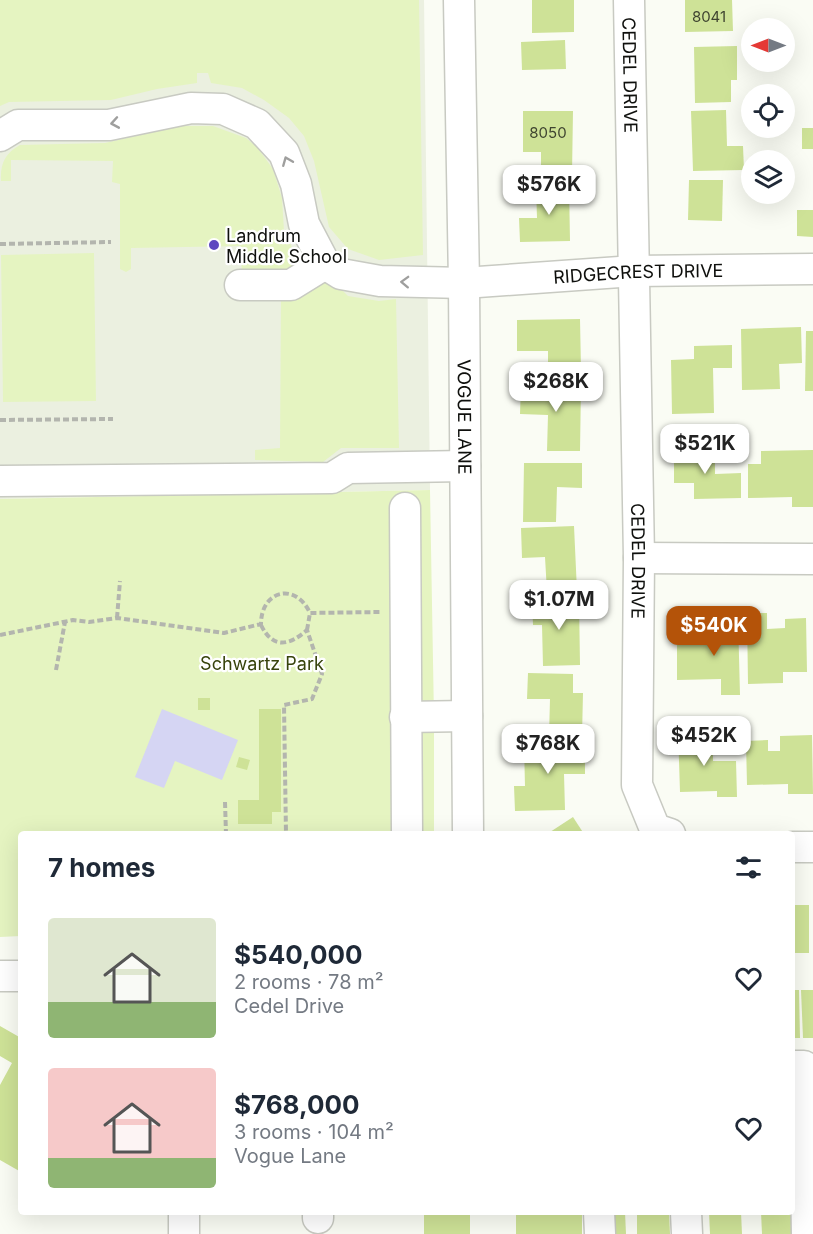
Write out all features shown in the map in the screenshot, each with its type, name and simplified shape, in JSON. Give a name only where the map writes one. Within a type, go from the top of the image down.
[{"type":"street","name":"VOGUE LANE","points":[[459,0],[464,283],[468,831]]},
{"type":"street","name":"CEDEL DRIVE","points":[[629,0],[639,558],[637,784],[661,831]]},
{"type":"street","points":[[0,136],[18,125],[109,125],[191,108],[223,110],[258,124],[284,153],[296,184],[304,224],[325,264],[291,285],[240,285]]},
{"type":"street","name":"RIDGECREST DRIVE","points":[[325,264],[341,274],[380,281],[464,283],[634,271],[813,269]]},
{"type":"street","points":[[0,481],[332,478],[348,468],[465,466]]},
{"type":"street","points":[[405,508],[406,831]]},
{"type":"street","points":[[639,558],[813,559]]},
{"type":"street","points":[[405,717],[467,716]]},
{"type":"street","points":[[795,847],[813,848]]},
{"type":"street","points":[[0,976],[18,976]]},
{"type":"street","points":[[795,1066],[804,1066],[807,1234]]},
{"type":"street","points":[[184,1215],[184,1234]]},
{"type":"street","points":[[599,1215],[600,1234]]},
{"type":"street","points":[[686,1215],[687,1234]]},
{"type":"path","points":[[0,244],[111,242]]},
{"type":"path","points":[[0,420],[113,419]]},
{"type":"path","points":[[117,618],[120,581]]},
{"type":"path","points":[[286,831],[284,705],[312,699],[322,674],[307,630],[310,613],[305,603],[297,596],[285,592],[269,598],[261,611],[261,624],[264,632],[282,643],[294,641],[307,630]]},
{"type":"path","points":[[310,613],[405,611]]},
{"type":"path","points":[[0,635],[73,620],[89,622],[117,618],[224,633],[261,624]]},
{"type":"path","points":[[56,670],[65,622]]},
{"type":"path","points":[[225,802],[226,831]]},
{"type":"shaded area","name":"Landrum Middle School","points":[[0,0],[424,0],[430,490],[0,499]]},
{"type":"green space","points":[[0,0],[419,0],[423,255],[379,260],[348,249],[329,227],[314,161],[304,136],[289,118],[264,100],[242,88],[211,83],[208,73],[197,73],[197,83],[157,89],[111,100],[9,102],[0,106]]},
{"type":"green space","points":[[180,126],[213,126],[246,138],[257,147],[273,169],[282,198],[284,231],[300,264],[298,271],[242,277],[241,246],[131,248],[131,269],[126,272],[120,269],[120,184],[112,182],[113,161],[11,160],[11,181],[1,181],[4,160],[20,145],[105,143]]},
{"type":"green space","points":[[94,253],[96,401],[3,402],[1,255]]},
{"type":"green space","points":[[325,273],[348,296],[379,301],[396,299],[399,448],[341,448],[323,462],[255,460],[255,450],[280,448],[281,295]]},
{"type":"green space","name":"Schwartz Park","points":[[430,490],[434,831],[18,831],[18,936],[0,937],[0,499]]},
{"type":"water","points":[[162,709],[238,740],[222,780],[175,761],[164,788],[135,777]]},
{"type":"building","points":[[532,0],[574,0],[574,32],[532,33]]},
{"type":"building","points":[[685,0],[732,0],[733,31],[685,32]]},
{"type":"building","points":[[565,40],[566,69],[522,70],[521,42]]},
{"type":"building","points":[[737,46],[737,80],[731,80],[731,102],[695,103],[694,47]]},
{"type":"building","points":[[726,110],[727,146],[743,146],[741,170],[693,171],[691,111]]},
{"type":"building","points":[[523,111],[573,111],[572,174],[541,174],[541,152],[523,152]]},
{"type":"building","points":[[802,128],[813,128],[813,149],[802,149]]},
{"type":"building","points":[[689,180],[723,180],[722,221],[688,220]]},
{"type":"building","points":[[569,185],[570,241],[520,242],[519,218],[537,218],[536,186]]},
{"type":"building","points":[[797,210],[813,210],[813,237],[797,236]]},
{"type":"building","points":[[580,319],[581,370],[548,370],[548,351],[517,351],[517,320]]},
{"type":"building","points":[[801,327],[802,363],[779,364],[780,389],[742,390],[741,329]]},
{"type":"building","points":[[806,331],[813,331],[813,391],[805,391]]},
{"type":"building","points":[[732,345],[732,368],[713,368],[714,413],[672,414],[671,360],[694,359],[694,346]]},
{"type":"building","points":[[521,384],[581,386],[580,451],[547,451],[548,415],[520,414]]},
{"type":"building","points":[[715,448],[715,474],[741,473],[741,498],[694,499],[694,483],[674,483],[674,449]]},
{"type":"building","points":[[813,450],[813,507],[792,507],[792,497],[748,498],[748,464],[761,464],[761,451]]},
{"type":"building","points":[[524,463],[582,463],[582,488],[557,487],[556,522],[523,522]]},
{"type":"building","points":[[574,526],[577,591],[547,592],[545,557],[522,558],[521,528]]},
{"type":"building","points":[[579,600],[580,665],[543,666],[542,625],[533,625],[532,601]]},
{"type":"building","points":[[747,613],[767,613],[767,629],[785,628],[785,619],[806,618],[807,672],[783,672],[783,683],[748,684]]},
{"type":"building","points":[[738,618],[740,695],[721,695],[721,679],[677,680],[677,645],[707,645],[706,619]]},
{"type":"building","points":[[528,673],[573,674],[573,693],[583,693],[582,736],[549,736],[550,699],[527,699]]},
{"type":"building","points":[[198,698],[210,698],[210,710],[198,710]]},
{"type":"building","points":[[259,709],[281,709],[281,812],[272,812],[272,824],[238,824],[238,800],[259,800]]},
{"type":"building","points":[[678,730],[704,730],[704,746],[713,745],[713,761],[736,761],[737,797],[717,797],[717,791],[680,792]]},
{"type":"building","points":[[812,735],[813,794],[788,794],[788,784],[747,785],[746,741],[768,740],[768,751],[780,751],[780,736]]},
{"type":"building","points":[[585,743],[585,774],[564,774],[565,810],[515,811],[514,786],[525,786],[524,745]]},
{"type":"building","points":[[239,757],[250,760],[247,770],[236,767]]},
{"type":"building","points":[[573,817],[582,831],[552,831]]},
{"type":"building","points":[[795,905],[809,905],[809,953],[795,953]]},
{"type":"building","points":[[795,990],[799,990],[800,1038],[795,1038]]},
{"type":"building","points":[[801,990],[813,990],[813,1038],[803,1038]]},
{"type":"building","points":[[0,1026],[18,1036],[18,1170],[0,1160],[0,1085],[12,1063],[0,1056]]},
{"type":"building","points":[[424,1215],[470,1215],[470,1234],[424,1234]]},
{"type":"building","points":[[516,1215],[582,1215],[582,1234],[516,1234]]},
{"type":"building","points":[[606,1215],[625,1215],[626,1234],[607,1234]]},
{"type":"building","points":[[637,1215],[669,1215],[670,1234],[637,1234]]},
{"type":"building","points":[[709,1215],[741,1215],[742,1234],[710,1234]]},
{"type":"building","points":[[761,1215],[793,1215],[797,1234],[762,1234]]},
{"type":"place","name":"Landrum Middle School","points":[[214,245]]}]
